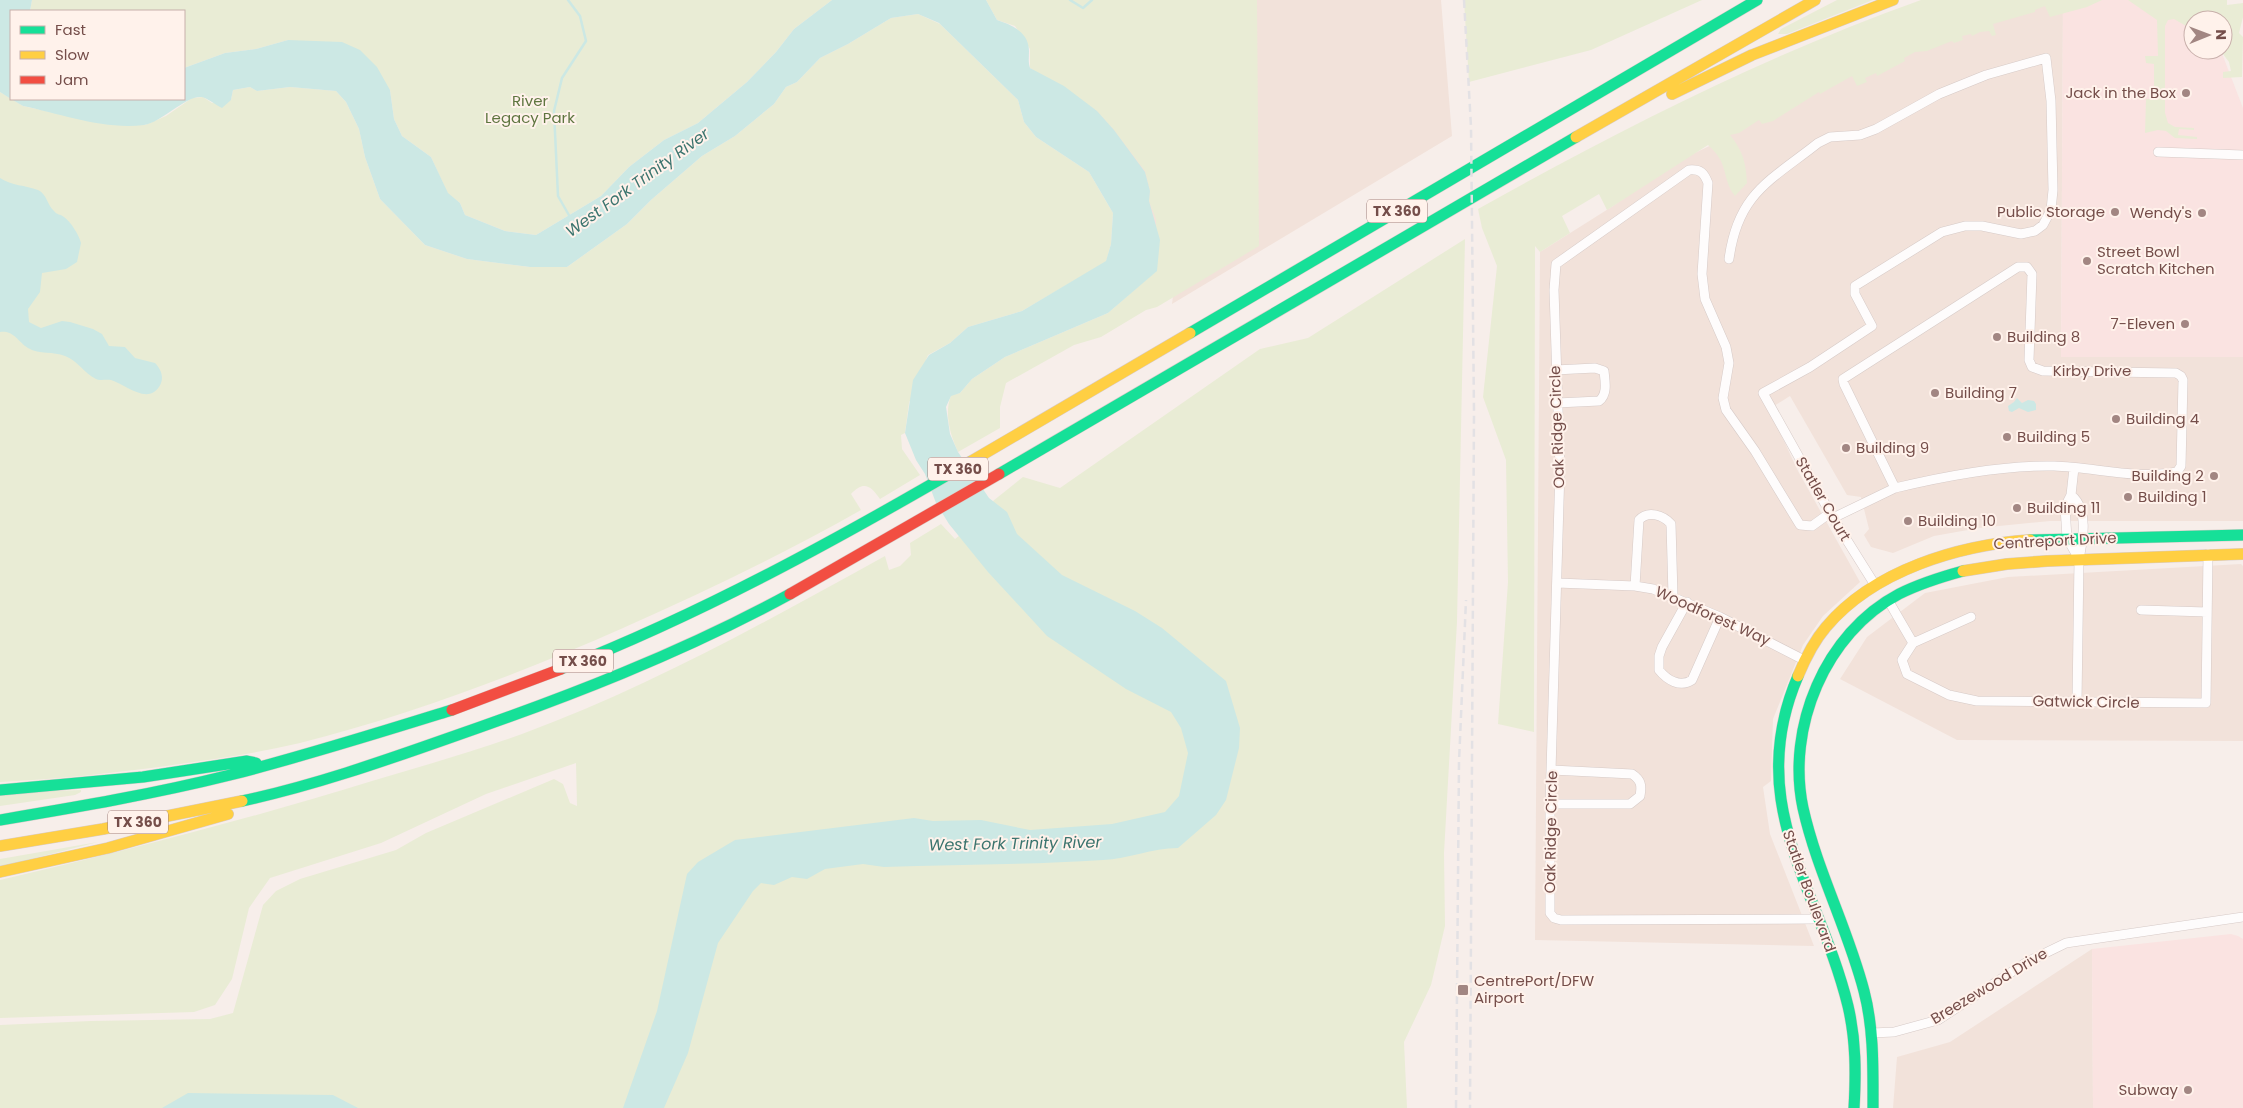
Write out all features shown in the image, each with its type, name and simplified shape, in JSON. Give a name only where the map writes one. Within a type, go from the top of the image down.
[{"type":"main road","name":"TX 360","points":[[0,820],[120,800],[270,766],[435,717],[572,666],[635,640],[820,549],[1757,0]]},
{"type":"main road","name":"TX 360","points":[[0,846],[103,829],[275,794],[458,736],[586,688],[661,656],[773,603],[892,537],[1815,0]]},
{"type":"main road","points":[[1628,108],[1661,99],[1752,55],[1893,0]]},
{"type":"main road","name":"Centreport Drive","points":[[1875,586],[1921,564],[1962,549],[1997,543],[2067,538],[2243,535]]},
{"type":"main road","name":"Centreport Drive","points":[[1888,600],[1938,577],[1965,569],[2030,560],[2243,554]]},
{"type":"main road","name":"Statler Court","points":[[1875,586],[1888,600]]},
{"type":"main road","name":"Statler Boulevard","points":[[1854,1108],[1853,1034],[1844,988],[1786,829],[1781,799],[1779,760],[1786,706],[1804,660],[1821,632],[1861,594],[1875,586]]},
{"type":"main road","name":"Statler Boulevard","points":[[1873,1108],[1872,1033],[1865,993],[1853,952],[1806,824],[1799,782],[1800,743],[1802,724],[1824,671],[1844,640],[1859,622],[1888,600]]},
{"type":"main road","points":[[0,790],[142,777],[247,761],[270,766]]},
{"type":"main road","points":[[0,872],[108,848],[260,805],[275,794]]},
{"type":"main road","points":[[1786,829],[1806,824]]},
{"type":"main road","name":"Breezewood Drive","points":[[1853,1034],[1872,1033]]},
{"type":"street","name":"Statler Court","points":[[1729,259],[1732,238],[1747,204],[1754,194],[1818,143],[1830,137],[1860,135],[1876,129],[1947,91],[1986,75],[2046,58],[2051,102],[2053,190],[2051,210],[2043,226],[2035,231],[2021,234],[1982,226],[1965,226],[1942,232],[1855,286],[1855,294],[1872,326],[1810,367],[1763,393],[1832,516],[1875,586]]},
{"type":"street","points":[[2158,152],[2243,155]]},
{"type":"street","name":"Oak Ridge Circle","points":[[1818,919],[1561,920],[1554,918],[1550,913],[1550,804],[1560,469],[1555,370],[1554,290],[1556,264],[1689,170],[1697,169],[1704,173],[1708,182],[1702,274],[1705,299],[1726,348],[1729,363],[1723,398],[1726,410],[1755,452],[1800,525],[1812,526],[1832,516]]},
{"type":"street","name":"Kirby Drive","points":[[1832,516],[1895,488],[1935,478],[1995,470],[2053,466],[2148,475],[2169,474],[2180,470],[2182,376],[2176,372],[2043,371],[2032,367],[2029,360],[2032,274],[2027,267],[2018,267],[1843,379],[1895,488]]},
{"type":"street","points":[[1555,370],[1596,368],[1604,371],[1605,384],[1604,394],[1599,401],[1557,403]]},
{"type":"street","points":[[2074,468],[2071,495],[2065,507],[2067,538],[2079,559]]},
{"type":"street","points":[[2071,495],[2078,505],[2083,521],[2084,538],[2079,559],[2077,702]]},
{"type":"street","points":[[1634,586],[1640,520],[1650,515],[1659,516],[1671,524],[1673,596]]},
{"type":"street","name":"Gatwick Circle","points":[[1912,643],[1902,660],[1907,674],[1949,695],[1977,701],[2206,703],[2208,554]]},
{"type":"street","name":"Woodforest Way","points":[[1557,583],[1634,586],[1653,589],[1720,617],[1804,660]]},
{"type":"street","points":[[1888,600],[1912,643],[1971,618]]},
{"type":"street","points":[[1687,602],[1659,656],[1659,670],[1666,678],[1683,683],[1692,680],[1720,617]]},
{"type":"street","points":[[2141,610],[2207,612]]},
{"type":"street","points":[[1550,804],[1630,804],[1640,796],[1641,783],[1632,774],[1552,770]]},
{"type":"street","name":"Breezewood Drive","points":[[1872,1033],[1894,1032],[1938,1020],[2027,962],[2066,943],[2243,917]]},
{"type":"shaded area","points":[[1011,0],[1441,0],[1452,136],[1172,304],[1176,272]]},
{"type":"shaded area","points":[[2063,0],[2061,357],[2243,357],[2243,521],[2050,521],[1979,528],[1934,536],[1893,553],[1871,547],[1864,535],[1869,529],[1861,497],[1847,495],[1790,396],[1769,409],[1798,471],[1860,582],[1823,616],[1803,645],[1773,719],[1771,781],[1763,787],[1770,834],[1814,946],[1535,940],[1540,252],[1613,206],[1676,162],[1722,140],[1750,117],[1978,18]]},
{"type":"shaded area","points":[[2063,0],[2148,0],[2183,22],[2183,60],[2224,60],[2243,108],[2243,357],[2061,357]]},
{"type":"shaded area","points":[[2241,564],[2243,566],[2243,741],[1957,740],[1840,679],[1867,637],[1925,593],[2008,577]]},
{"type":"shaded area","points":[[2231,934],[2243,939],[2243,1108],[2093,1108],[2092,949]]},
{"type":"shaded area","points":[[2092,949],[2093,1108],[1893,1108],[1897,1057],[1950,1042]]},
{"type":"green space","name":"River Legacy Park","points":[[32,0],[832,0],[794,29],[776,52],[747,82],[698,123],[664,140],[629,167],[601,196],[536,235],[505,231],[465,215],[460,203],[448,194],[431,157],[402,136],[394,119],[390,90],[288,40],[256,49],[225,53],[185,68],[185,10],[30,10]]},
{"type":"green space","points":[[986,0],[1257,0],[1259,246],[1157,307],[1146,310],[1101,337],[1074,345],[1006,383],[1000,407],[1000,428],[958,452],[948,417],[951,395],[960,393],[972,379],[1005,357],[1108,313],[1156,271],[1156,219],[1149,201],[1150,191],[1145,171],[1097,111],[1030,68],[1030,49],[1015,26],[997,20]]},
{"type":"green space","points":[[1464,0],[1702,0],[1591,50],[1469,82]]},
{"type":"green space","points":[[1837,0],[1873,0],[1787,34],[1778,34],[1781,29]]},
{"type":"green space","points":[[1921,0],[2102,0],[2087,7],[2050,17],[2045,6],[2035,10],[2035,12],[1993,24],[1996,35],[1992,36],[1989,31],[1980,32],[1972,36],[1971,34],[1962,36],[1963,40],[1954,43],[1952,41],[1927,51],[1915,52],[1904,58],[1905,61],[1877,76],[1876,73],[1865,78],[1867,82],[1857,86],[1852,76],[1820,94],[1819,92],[1773,121],[1762,124],[1759,120],[1739,133],[1730,135],[1741,152],[1747,176],[1747,183],[1735,196],[1728,183],[1720,158],[1708,145],[1607,210],[1599,194],[1562,216],[1570,233],[1540,252],[1535,246],[1534,732],[1498,724],[1508,582],[1506,460],[1483,397],[1497,266],[1482,228],[1478,209],[1586,150],[1695,95],[1864,21]]},
{"type":"green space","points":[[2128,0],[2227,0],[2227,5],[2243,3],[2243,17],[2239,33],[2243,37],[2242,77],[2223,78],[2223,72],[2231,71],[2228,60],[2233,60],[2233,10],[2183,10],[2183,24],[2174,19],[2168,20],[2165,26],[2165,113],[2168,123],[2175,127],[2194,128],[2194,130],[2179,129],[2178,135],[2197,137],[2197,139],[2175,138],[2166,131],[2158,130],[2145,133],[2146,99],[2154,99],[2154,64],[2146,63],[2145,56],[2158,56],[2157,20]]},
{"type":"green space","points":[[918,14],[940,24],[1018,100],[1024,122],[1036,137],[1089,172],[1113,213],[1111,244],[1106,262],[1022,311],[968,327],[950,343],[928,355],[909,403],[905,433],[901,435],[902,449],[920,475],[880,499],[867,486],[860,487],[851,494],[861,510],[744,572],[684,601],[584,645],[504,677],[382,720],[300,743],[253,753],[130,771],[0,782],[0,92],[10,100],[23,106],[105,124],[145,125],[166,116],[192,98],[203,97],[212,103],[231,100],[233,90],[250,87],[257,91],[290,87],[336,91],[346,102],[359,129],[365,157],[380,199],[425,245],[467,259],[530,267],[567,267],[627,224],[651,200],[702,156],[735,136],[774,104],[786,87],[797,82],[820,58],[848,44],[891,18]]},
{"type":"green space","points":[[1465,239],[1457,622],[1444,853],[1445,926],[1431,985],[1404,1042],[1407,1108],[0,1108],[0,1025],[210,1019],[233,1013],[263,905],[276,891],[300,879],[396,850],[426,833],[554,779],[563,784],[570,803],[577,806],[576,763],[486,794],[381,843],[270,878],[249,908],[232,979],[215,1005],[194,1012],[0,1018],[0,880],[140,846],[326,795],[485,747],[569,716],[615,696],[706,652],[885,556],[889,570],[900,566],[911,555],[910,543],[941,524],[955,539],[964,532],[973,517],[1023,477],[1060,488],[1260,349],[1308,338]]},
{"type":"green space","points":[[81,790],[81,792],[75,795],[0,806],[0,793]]},
{"type":"green space","points":[[98,842],[0,867],[0,859]]},
{"type":"water","points":[[0,0],[32,0],[30,10],[10,10],[10,98],[0,92]]},
{"type":"water","name":"West Fork Trinity River","points":[[832,0],[986,0],[997,20],[1014,27],[1023,34],[1028,44],[1030,68],[1064,86],[1097,111],[1114,130],[1145,172],[1150,191],[1149,201],[1160,240],[1157,271],[1108,313],[1005,357],[972,379],[960,393],[951,396],[946,407],[950,434],[958,452],[989,498],[1007,512],[1017,534],[1062,575],[1135,611],[1162,628],[1226,681],[1240,728],[1239,748],[1226,800],[1216,815],[1178,848],[1168,848],[1122,858],[1076,862],[884,867],[863,864],[825,869],[807,879],[792,877],[774,885],[761,883],[753,891],[718,943],[688,1053],[664,1108],[623,1108],[657,1011],[687,874],[698,862],[735,840],[914,818],[933,821],[981,820],[1030,830],[1112,824],[1165,812],[1179,796],[1188,753],[1181,728],[1171,712],[1126,689],[1047,636],[988,572],[949,524],[936,503],[925,474],[916,460],[905,433],[913,380],[929,355],[950,343],[968,327],[1022,311],[1106,261],[1111,244],[1113,213],[1089,172],[1036,137],[1024,122],[1018,100],[939,23],[918,14],[891,18],[848,44],[820,58],[797,82],[786,87],[774,104],[735,136],[702,156],[651,200],[627,224],[567,267],[530,267],[467,259],[425,245],[380,199],[365,157],[359,129],[346,102],[336,91],[290,87],[257,91],[250,87],[233,90],[231,100],[222,108],[202,97],[196,98],[181,104],[151,123],[129,126],[83,120],[23,106],[13,100],[185,100],[185,68],[225,53],[256,49],[288,40],[342,42],[360,50],[377,67],[390,90],[394,119],[402,136],[431,157],[448,193],[460,203],[465,215],[505,231],[536,235],[601,196],[629,167],[664,140],[698,123],[747,82],[776,52],[794,29]]},
{"type":"water","points":[[0,178],[9,183],[33,188],[41,192],[52,209],[67,219],[72,225],[81,243],[77,262],[66,269],[42,273],[40,292],[28,309],[29,322],[41,328],[62,321],[93,329],[102,334],[109,346],[125,347],[135,358],[155,363],[162,377],[161,384],[154,392],[142,394],[111,380],[96,379],[69,358],[33,350],[24,346],[9,333],[0,332]]},
{"type":"water","points":[[2017,398],[2022,403],[2028,400],[2034,401],[2036,410],[2028,412],[2019,408],[2012,412],[2009,411],[2008,406]]},
{"type":"water","points":[[188,1093],[333,1095],[358,1108],[162,1108]]},
{"type":"waterway","name":"West Fork Trinity River","points":[[568,0],[580,16],[586,41],[562,78],[554,111],[558,196],[570,217]]},
{"type":"waterway","points":[[1070,0],[1083,8],[1092,0]]},
{"type":"railway","points":[[1464,0],[1471,127],[1474,412],[1470,1108]]},
{"type":"railway","points":[[1456,1108],[1459,762],[1466,600]]},
{"type":"traffic: fast","points":[[1190,333],[1757,0]]},
{"type":"traffic: fast","points":[[999,474],[1576,137]]},
{"type":"traffic: fast","points":[[561,669],[667,624],[770,573],[871,519],[970,462]]},
{"type":"traffic: fast","points":[[2030,540],[2243,535]]},
{"type":"traffic: fast","points":[[1873,1108],[1872,1049],[1867,1005],[1850,945],[1816,854],[1803,808],[1799,777],[1800,746],[1806,715],[1817,686],[1832,658],[1850,633],[1873,611],[1899,594],[1930,581],[1963,571]]},
{"type":"traffic: fast","points":[[242,801],[346,773],[536,707],[665,655],[790,594]]},
{"type":"traffic: fast","points":[[1798,676],[1783,722],[1779,765],[1782,806],[1792,845],[1835,963],[1848,1006],[1853,1031],[1855,1057],[1854,1108]]},
{"type":"traffic: fast","points":[[0,820],[144,794],[230,775],[314,752],[452,710]]},
{"type":"traffic: fast","points":[[0,790],[143,777],[247,761],[256,763]]},
{"type":"traffic: slow","points":[[1576,137],[1815,0]]},
{"type":"traffic: slow","points":[[1672,94],[1752,55],[1893,0]]},
{"type":"traffic: slow","points":[[970,462],[1190,333]]},
{"type":"traffic: slow","points":[[1798,676],[1810,650],[1826,627],[1846,607],[1868,590],[1919,564],[1947,555],[1975,548],[2030,540]]},
{"type":"traffic: slow","points":[[1963,571],[2007,564],[2047,561],[2243,554]]},
{"type":"traffic: slow","points":[[0,846],[103,829],[242,801]]},
{"type":"traffic: slow","points":[[0,872],[108,848],[228,814]]},
{"type":"traffic: jam","points":[[790,594],[999,474]]},
{"type":"traffic: jam","points":[[452,710],[561,669]]},
{"type":"place","name":"Jack in the Box","points":[[2186,93]]},
{"type":"place","name":"Public Storage","points":[[2115,212]]},
{"type":"place","name":"Wendy's","points":[[2202,213]]},
{"type":"place","name":"Street Bowl Scratch Kitchen","points":[[2087,261]]},
{"type":"place","name":"7-Eleven","points":[[2185,324]]},
{"type":"place","name":"Building 8","points":[[1997,337]]},
{"type":"place","name":"Building 7","points":[[1935,393]]},
{"type":"place","name":"Building 4","points":[[2116,419]]},
{"type":"place","name":"Building 5","points":[[2007,437]]},
{"type":"place","name":"Building 9","points":[[1846,448]]},
{"type":"place","name":"Building 2","points":[[2214,476]]},
{"type":"place","name":"Building 1","points":[[2128,497]]},
{"type":"place","name":"Building 11","points":[[2017,508]]},
{"type":"place","name":"Building 10","points":[[1908,521]]},
{"type":"place","name":"CentrePort/DFW Airport","points":[[1463,990]]},
{"type":"place","name":"Subway","points":[[2188,1090]]}]
